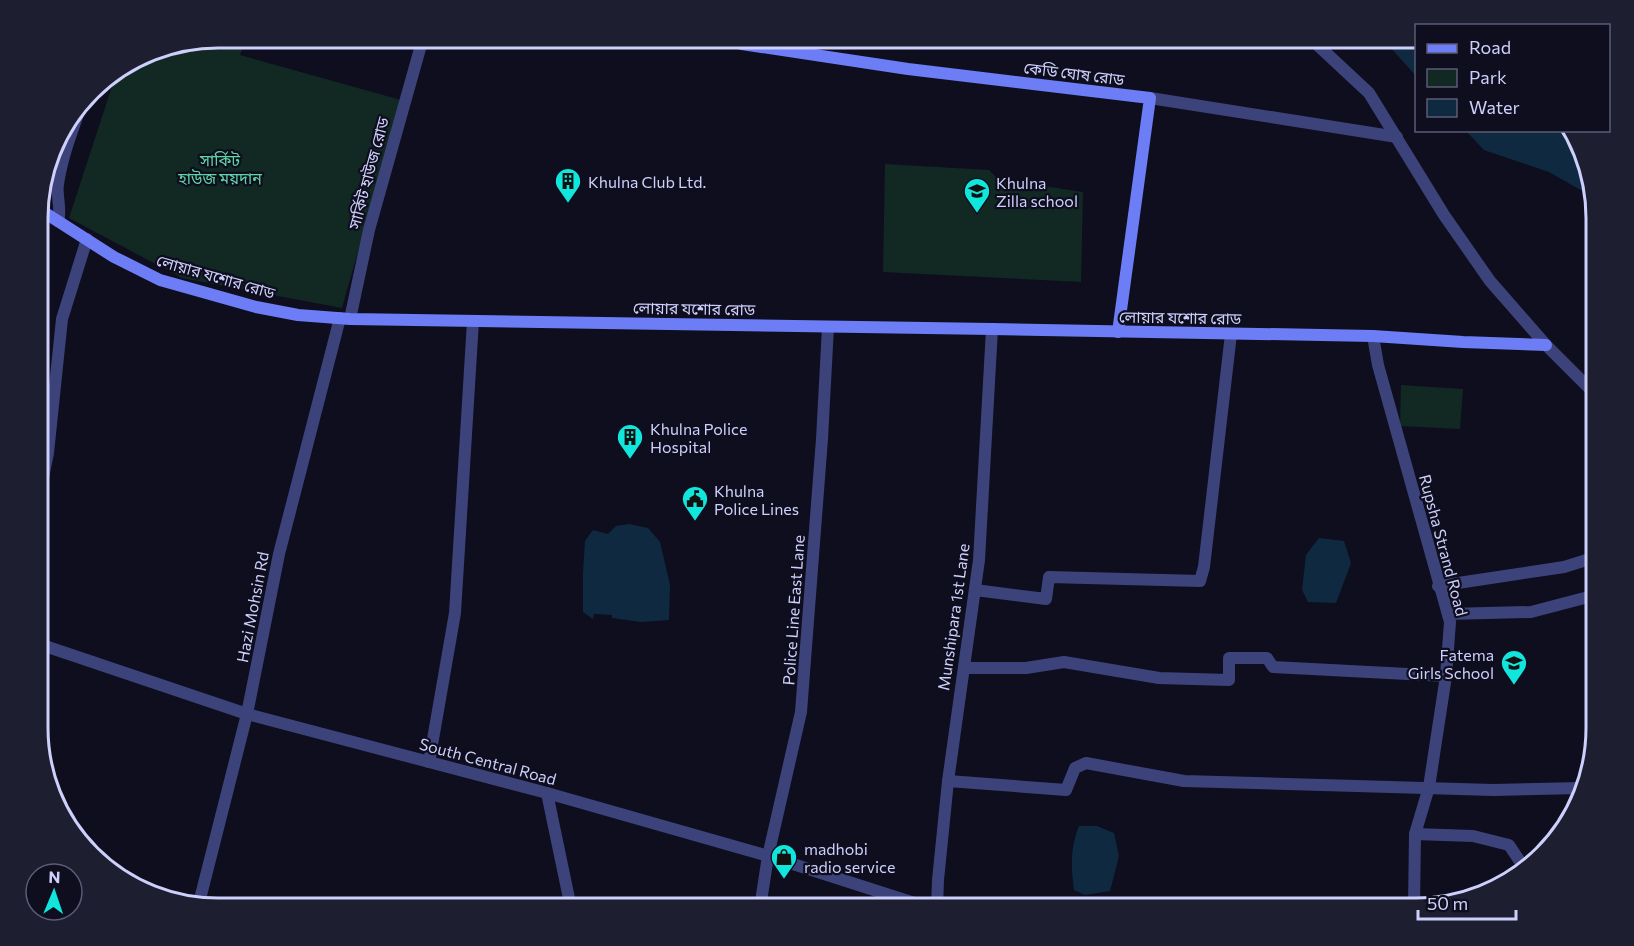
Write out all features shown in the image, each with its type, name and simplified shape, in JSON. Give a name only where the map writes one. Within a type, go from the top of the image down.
[{"type":"main road","name":"কেডি ঘোষ রোড","points":[[769,48],[908,69],[1150,98]]},
{"type":"main road","points":[[1118,332],[1150,98]]},
{"type":"main road","name":"লোয়ার যশোর রোড","points":[[48,215],[114,257],[160,280],[256,307],[298,315],[345,319],[1373,336],[1546,345]]},
{"type":"street","name":"সার্কিট হাউজ রোড","points":[[345,319],[420,48]]},
{"type":"street","points":[[1321,48],[1369,93],[1444,215],[1491,281],[1546,345],[1586,385]]},
{"type":"street","points":[[1150,98],[1397,137]]},
{"type":"street","points":[[58,221],[60,216],[57,192],[59,178],[74,128]]},
{"type":"street","points":[[48,453],[62,319],[87,239]]},
{"type":"street","name":"Hazi Mohsin Rd","points":[[200,897],[247,714],[279,554],[345,319]]},
{"type":"street","points":[[429,762],[455,613],[473,321]]},
{"type":"street","name":"Police Line East Lane","points":[[762,898],[768,856],[801,712],[822,439],[828,327]]},
{"type":"street","name":"Munshipara 1st Lane","points":[[937,898],[948,781],[979,560],[992,329]]},
{"type":"street","points":[[975,590],[1046,599],[1049,576],[1200,581],[1204,567],[1231,334]]},
{"type":"street","name":"Rupsha Strand Road","points":[[1373,336],[1378,365],[1438,586],[1450,622],[1446,676],[1430,787],[1415,834],[1414,898]]},
{"type":"street","points":[[1438,586],[1564,567],[1586,560]]},
{"type":"street","points":[[1448,614],[1531,612],[1586,598]]},
{"type":"street","name":"South Central Road","points":[[48,647],[247,714],[547,793],[768,856],[899,898]]},
{"type":"street","points":[[964,668],[1026,668],[1064,662],[1159,678],[1229,680],[1228,658],[1267,658],[1273,667],[1446,676]]},
{"type":"street","points":[[948,781],[1066,790],[1075,768],[1086,763],[1184,781],[1493,790],[1575,788]]},
{"type":"street","points":[[547,793],[569,898]]},
{"type":"street","points":[[1415,834],[1473,836],[1509,845],[1520,862]]},
{"type":"green space","name":"সার্কিট হাউজ ময়দান","points":[[243,48],[240,55],[401,100],[342,308],[182,278],[69,218],[112,85],[133,71],[163,57],[196,49]]},
{"type":"green space","points":[[885,164],[989,170],[998,179],[1083,192],[1081,282],[883,272]]},
{"type":"green space","points":[[1401,385],[1463,389],[1460,429],[1400,426]]},
{"type":"water","points":[[1391,48],[1415,48],[1415,75]]},
{"type":"water","points":[[1467,132],[1562,132],[1573,153],[1584,192],[1549,172],[1484,150]]},
{"type":"water","points":[[629,524],[648,528],[660,542],[670,585],[669,620],[641,622],[612,618],[612,615],[594,614],[593,619],[583,612],[585,541],[593,530],[608,534],[616,526]]},
{"type":"water","points":[[1319,538],[1344,541],[1351,563],[1336,603],[1308,602],[1302,590],[1306,555]]},
{"type":"water","points":[[1079,826],[1097,826],[1114,833],[1119,856],[1110,891],[1085,895],[1074,890],[1072,858]]},
{"type":"place","name":"Khulna Club Ltd.","points":[[568,204]]},
{"type":"place","name":"Khulna Zilla school","points":[[977,214]]},
{"type":"place","name":"Khulna Police Hospital","points":[[630,460]]},
{"type":"place","name":"Khulna Police Lines","points":[[695,522]]},
{"type":"place","name":"Fatema Girls School","points":[[1514,686]]},
{"type":"place","name":"madhobi radio service","points":[[784,880]]}]
